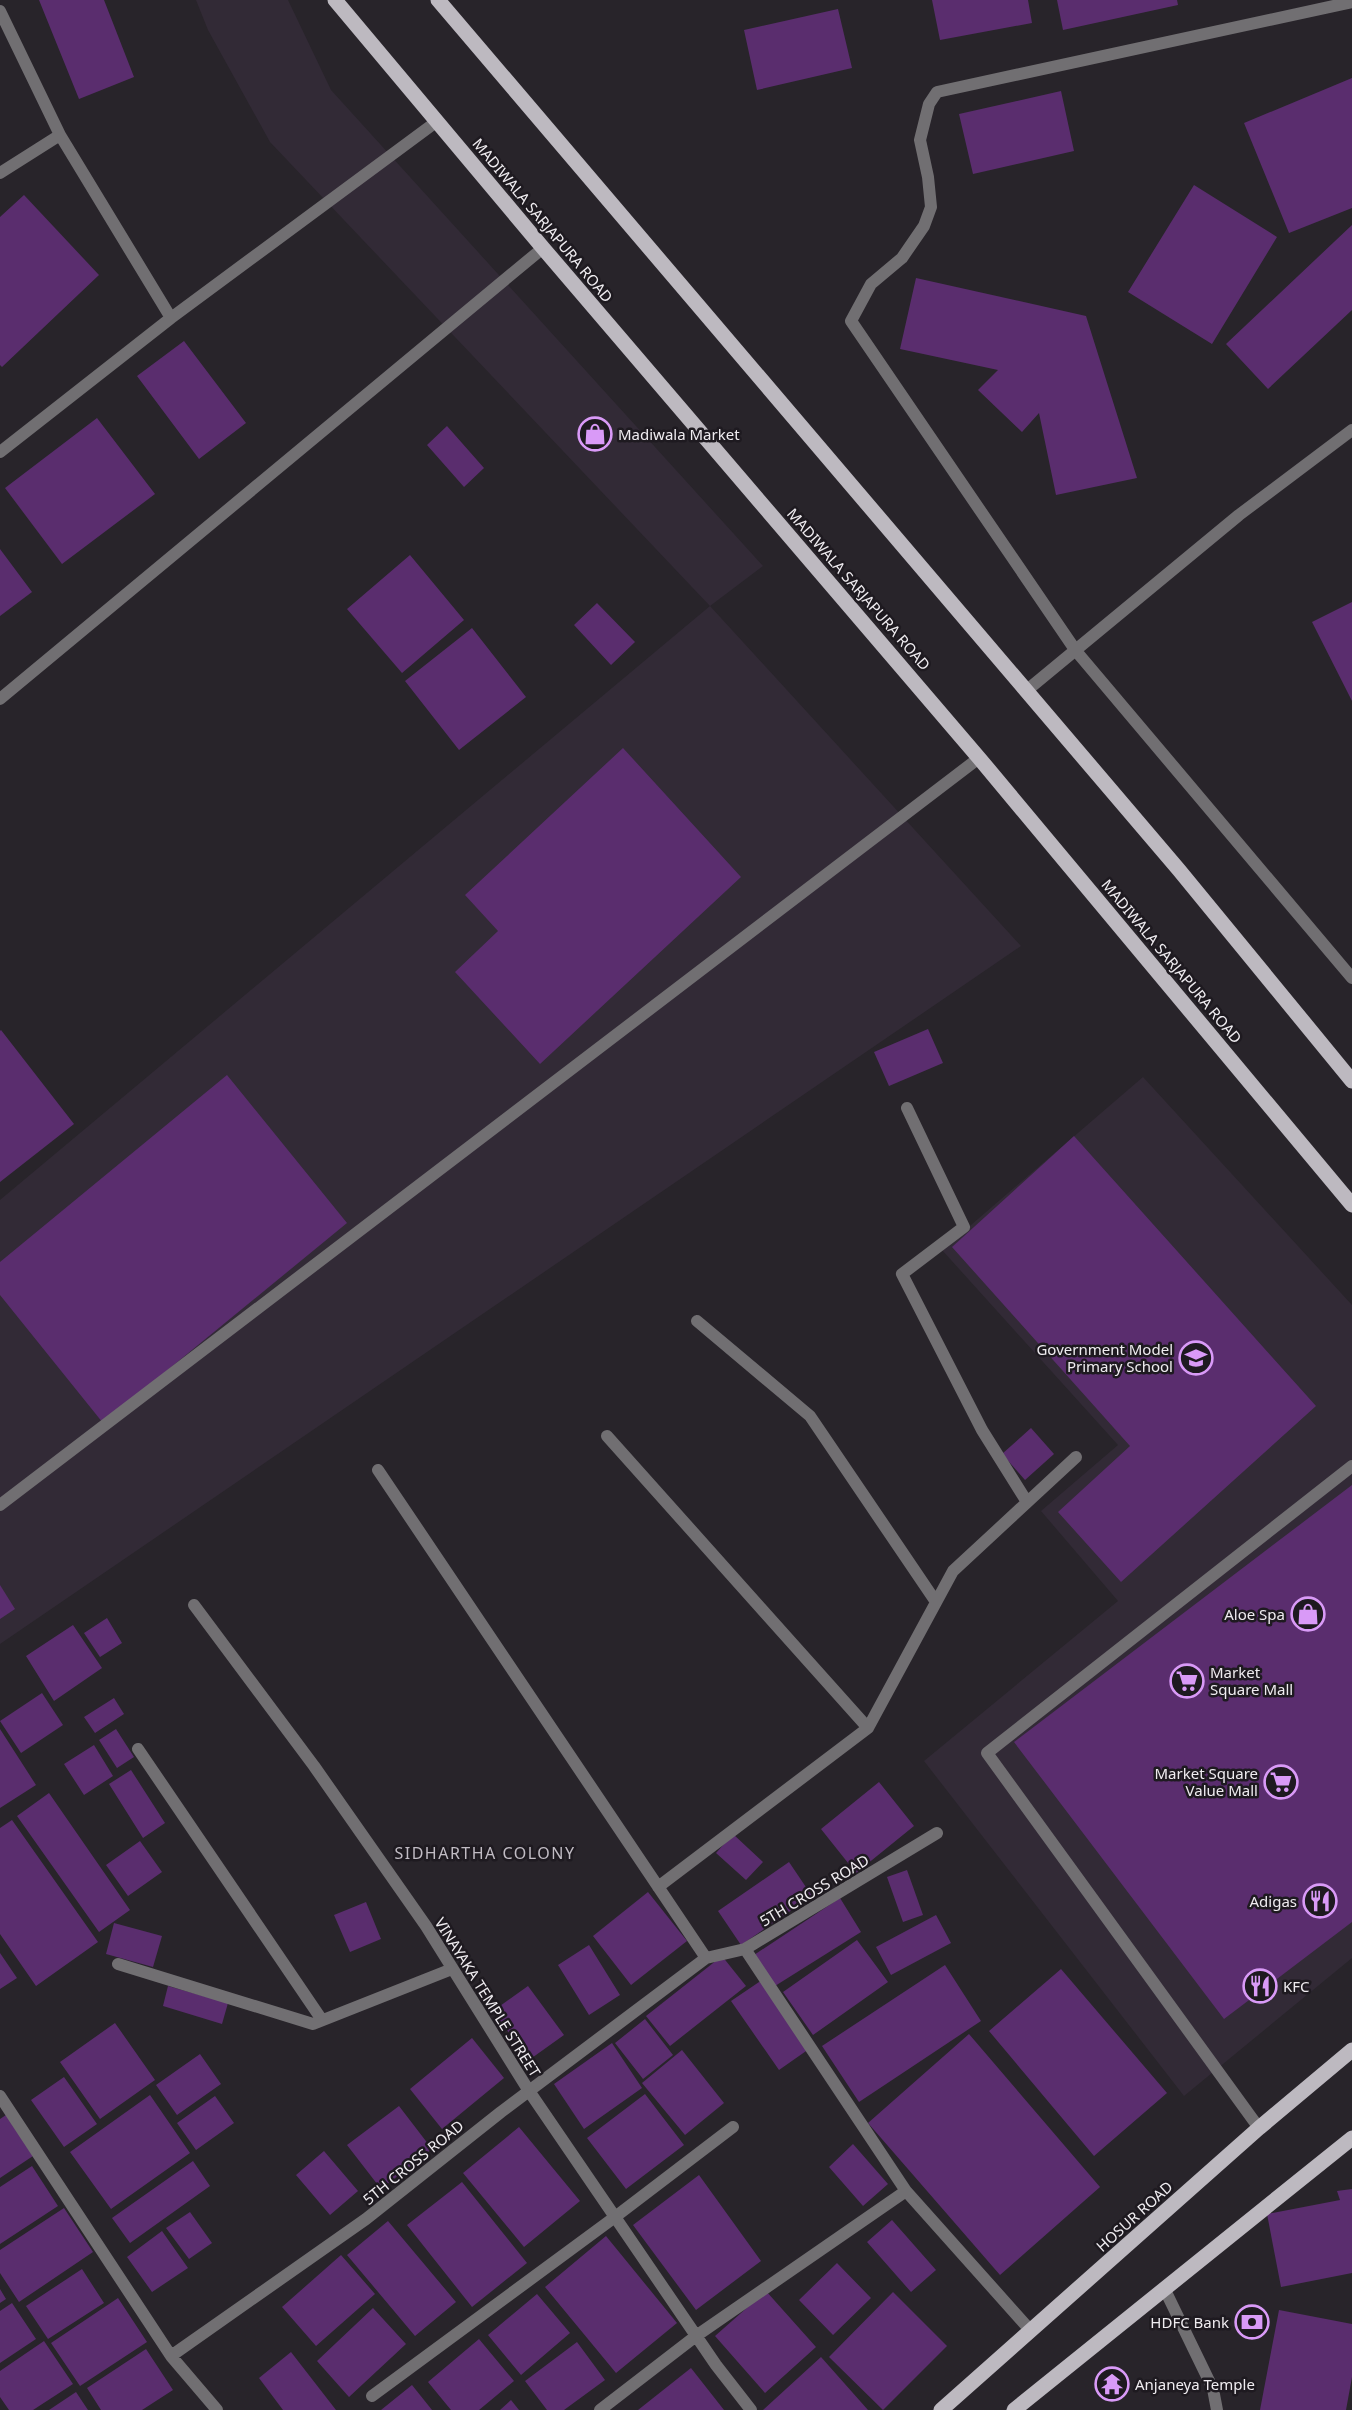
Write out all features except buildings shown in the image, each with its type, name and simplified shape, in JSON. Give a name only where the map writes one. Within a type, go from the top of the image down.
[{"type":"main road","name":"MADIWALA SARJAPURA ROAD","points":[[335,0],[543,248],[979,758],[1352,1205]]},
{"type":"main road","points":[[438,0],[1179,870],[1352,1080]]},
{"type":"main road","name":"HOSUR ROAD","points":[[941,2410],[1259,2128],[1352,2050]]},
{"type":"main road","points":[[1014,2410],[1352,2138]]},
{"type":"street","points":[[1352,2],[937,92],[929,104],[920,140],[928,177],[931,207],[924,226],[902,258],[871,284],[851,321],[1076,651],[1352,978]]},
{"type":"street","points":[[0,11],[60,135],[171,318]]},
{"type":"street","points":[[0,452],[171,318],[436,122]]},
{"type":"street","points":[[0,173],[60,135]]},
{"type":"street","points":[[0,699],[543,248]]},
{"type":"street","points":[[1026,691],[1239,515],[1352,430]]},
{"type":"street","points":[[0,1505],[979,758]]},
{"type":"street","points":[[907,1108],[964,1227],[902,1274],[982,1430],[1027,1502]]},
{"type":"street","points":[[697,1321],[810,1416],[936,1602]]},
{"type":"street","points":[[606,1436],[868,1728]]},
{"type":"street","points":[[658,1887],[868,1728],[953,1570],[1076,1457]]},
{"type":"street","points":[[1259,2128],[987,1753],[1352,1466]]},
{"type":"street","points":[[378,1470],[706,1958]]},
{"type":"street","name":"VINAYAKA TEMPLE STREET","points":[[194,1605],[314,1766],[426,1926],[529,2091],[696,2336],[751,2410]]},
{"type":"street","points":[[138,1749],[322,2020]]},
{"type":"street","name":"5TH CROSS ROAD","points":[[171,2356],[366,2219],[529,2091],[706,1958],[745,1949],[937,1833]]},
{"type":"street","points":[[745,1949],[906,2191],[1031,2331]]},
{"type":"street","points":[[118,1964],[313,2024],[452,1969]]},
{"type":"street","points":[[0,2096],[171,2356],[217,2410]]},
{"type":"street","points":[[372,2396],[733,2127]]},
{"type":"street","points":[[600,2410],[696,2336],[906,2191]]},
{"type":"street","points":[[1164,2288],[1213,2389],[1217,2410]]},
{"type":"shaded area","name":"Madiwala Market","points":[[196,0],[288,0],[331,90],[763,566],[710,606],[270,142],[208,30]]},
{"type":"shaded area","points":[[710,606],[1021,946],[0,1644],[0,1200]]},
{"type":"shaded area","points":[[1143,1077],[1352,1305],[1352,1958],[1184,2096],[924,1761],[1118,1601],[1041,1511],[1118,1445],[942,1250]]},
{"type":"place","name":"Madiwala Market","points":[[595,434]]},
{"type":"place","name":"Government Model Primary School","points":[[1196,1358]]},
{"type":"place","name":"Aloe Spa","points":[[1308,1614]]},
{"type":"place","name":"Market Square Mall","points":[[1187,1681]]},
{"type":"place","name":"Market Square Value Mall","points":[[1281,1782]]},
{"type":"place","name":"Adigas","points":[[1320,1901]]},
{"type":"place","name":"KFC","points":[[1260,1986]]},
{"type":"place","name":"HDFC Bank","points":[[1252,2322]]},
{"type":"place","name":"Anjaneya Temple","points":[[1112,2384]]},
{"type":"district","name":"SIDHARTHA COLONY","points":[[485,1853]]}]
